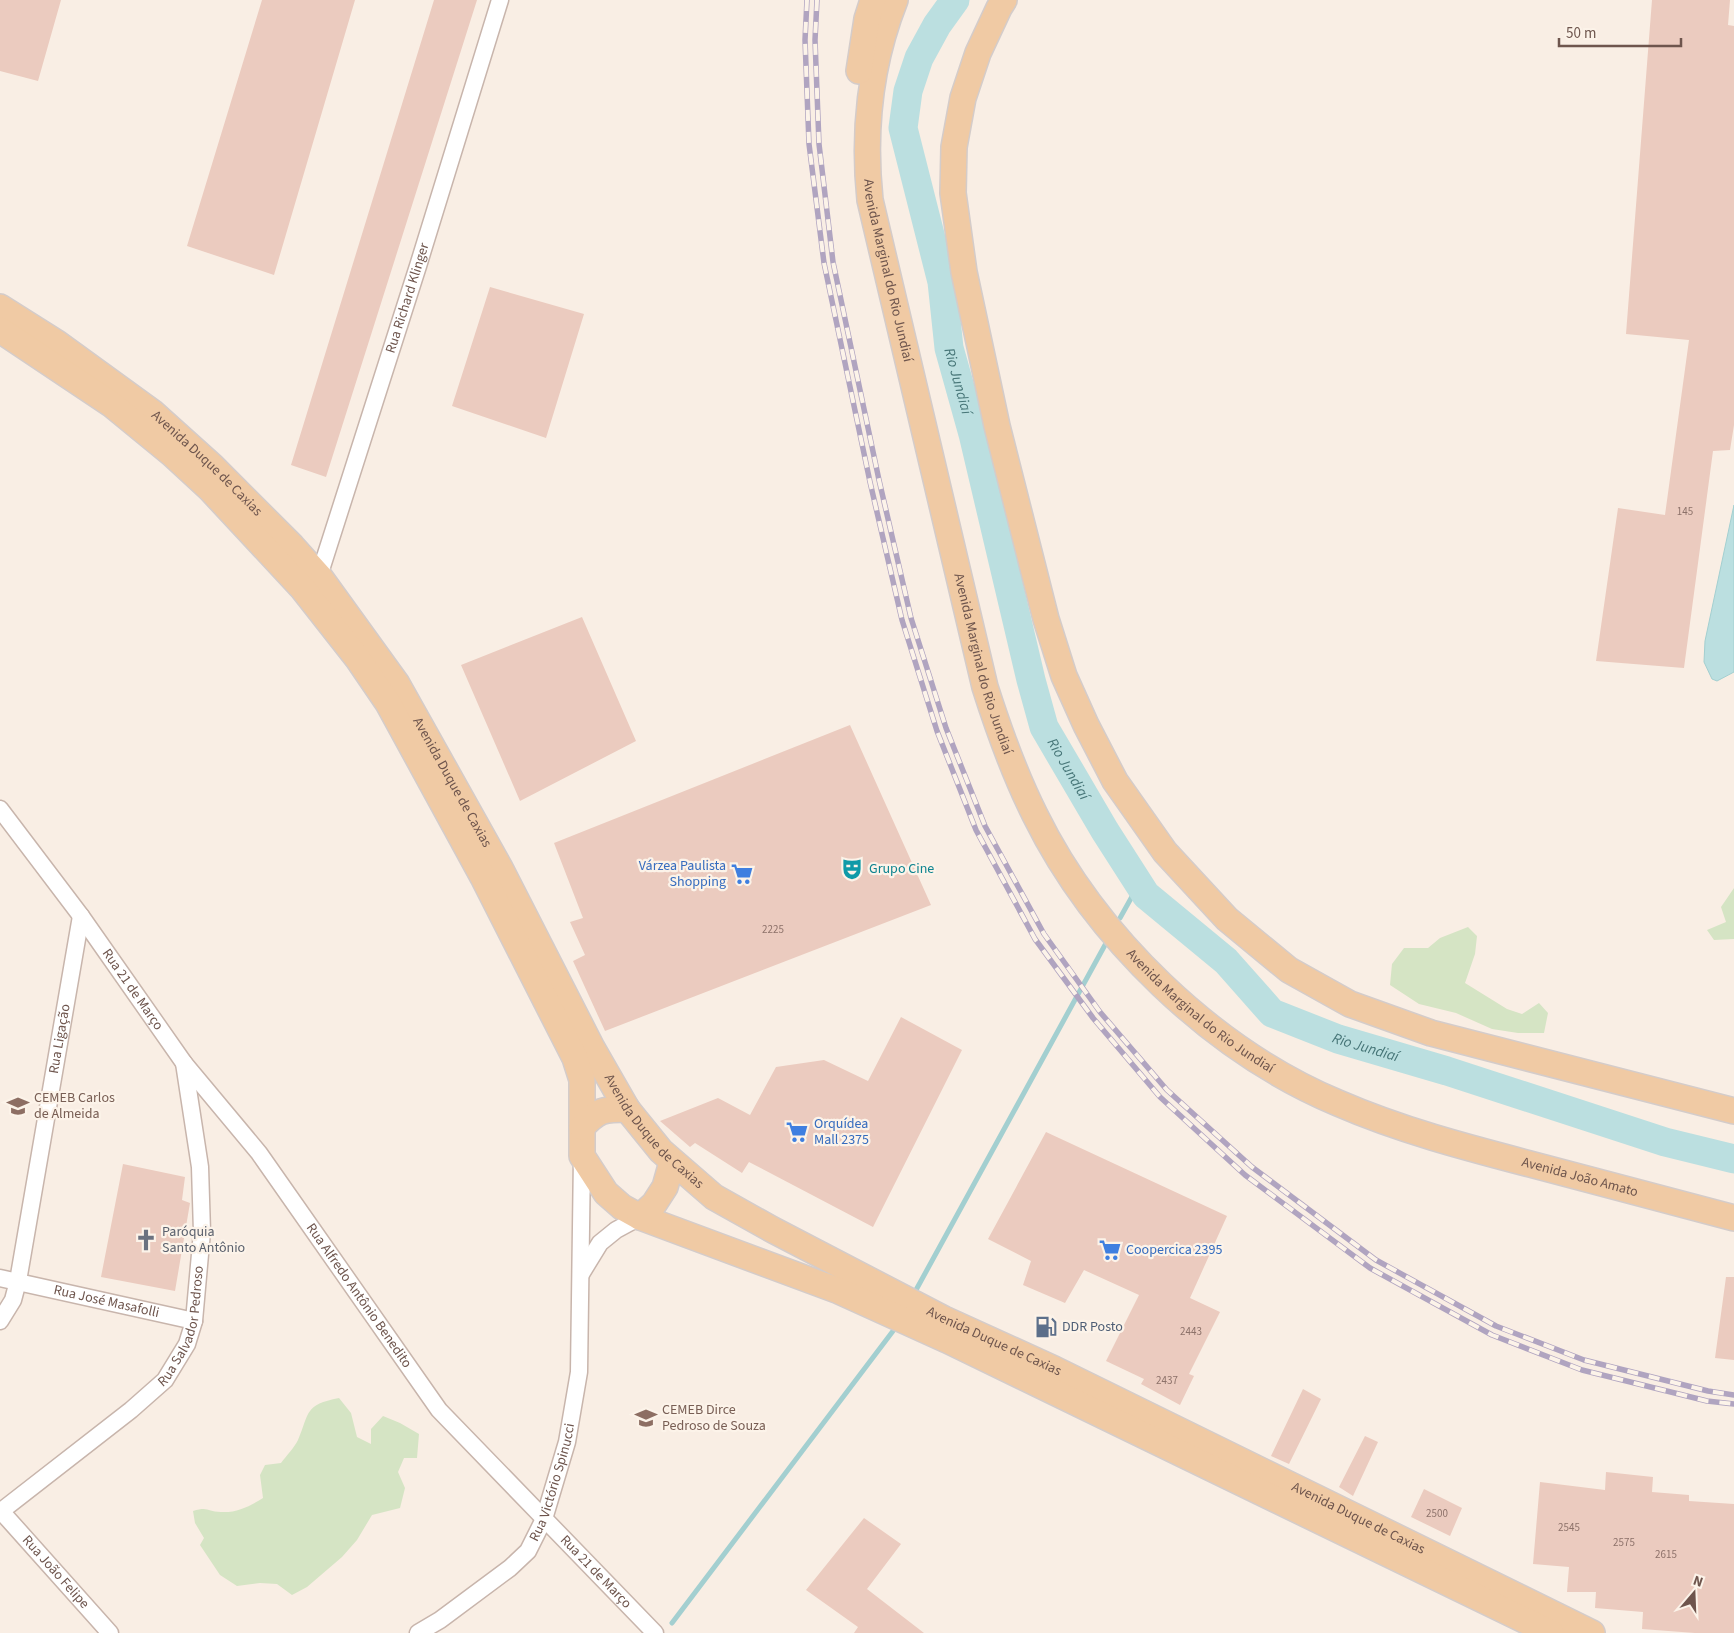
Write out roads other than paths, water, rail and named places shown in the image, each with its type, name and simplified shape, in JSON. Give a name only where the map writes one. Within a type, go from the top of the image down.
[{"type":"main road","points":[[867,164],[857,130],[857,91],[867,19],[873,0]]},
{"type":"main road","name":"Avenida Marginal do Rio Jundiaí","points":[[895,0],[886,23],[871,91],[867,164],[870,200],[985,687],[1006,752],[1040,824],[1072,881],[1116,936],[1172,996],[1223,1038],[1282,1076],[1338,1103],[1427,1137]]},
{"type":"main road","points":[[1004,0],[978,52],[963,98],[954,147],[952,192],[964,272],[997,426],[1046,619],[1064,676],[1086,725],[1115,781],[1164,852],[1227,919],[1289,970],[1350,1004],[1431,1033],[1734,1111]]},
{"type":"main road","name":"Avenida Duque de Caxias","points":[[0,307],[65,348],[152,412],[212,466],[292,546],[311,583],[388,703],[483,877],[575,1058],[582,1080],[582,1156]]},
{"type":"main road","name":"Avenida Duque de Caxias","points":[[0,330],[111,404],[172,454],[311,583],[397,684],[500,868],[592,1048],[627,1109],[672,1162],[714,1197],[773,1230],[944,1319],[1054,1369],[1592,1633]]},
{"type":"main road","points":[[582,1127],[595,1114],[610,1109],[627,1109]]},
{"type":"main road","name":"Avenida João Amato","points":[[1427,1137],[1734,1218]]},
{"type":"main road","points":[[582,1156],[606,1193],[622,1207],[640,1218],[654,1204],[665,1186],[672,1162]]},
{"type":"main road","name":"Avenida Duque de Caxias","points":[[640,1218],[839,1291],[947,1340],[1550,1633]]},
{"type":"street","name":"Rua Richard Klinger","points":[[311,583],[421,256],[500,0]]},
{"type":"street","points":[[0,809],[81,916]]},
{"type":"street","name":"Rua 21 de Março","points":[[81,916],[184,1063]]},
{"type":"street","name":"Rua Ligação","points":[[0,1321],[13,1300],[18,1281],[81,916]]},
{"type":"street","name":"Rua Salvador Pedroso","points":[[0,1512],[131,1410],[166,1380],[188,1344],[194,1321],[202,1232],[200,1167],[184,1063]]},
{"type":"street","name":"Rua Alfredo Antônio Benedito","points":[[184,1063],[259,1153],[439,1410],[544,1519]]},
{"type":"street","name":"Rua Victório Spinucci","points":[[418,1633],[440,1620],[510,1568],[528,1551],[544,1519],[567,1442],[579,1372],[582,1156]]},
{"type":"street","points":[[581,1274],[600,1243],[616,1230],[640,1218]]},
{"type":"street","name":"Rua José Masafolli","points":[[0,1278],[194,1321]]},
{"type":"street","name":"Rua João Felipe","points":[[0,1512],[110,1633]]},
{"type":"street","name":"Rua 21 de Março","points":[[544,1519],[646,1630]]},
{"type":"water","points":[[1734,505],[1734,672],[1717,681],[1712,679],[1704,662],[1705,641]]},
{"type":"waterway","name":"Rio Jundiaí","points":[[955,0],[937,25],[919,58],[908,91],[903,128],[942,282],[949,348],[973,434],[1031,680],[1044,727],[1105,831],[1146,895],[1226,961],[1272,1013],[1338,1039],[1447,1071],[1665,1142],[1734,1159]]},
{"type":"waterway","points":[[1120,918],[1139,884]]},
{"type":"waterway","points":[[916,1290],[1105,945]]},
{"type":"waterway","points":[[672,1623],[893,1331]]},
{"type":"railway","points":[[807,0],[805,40],[809,144],[824,263],[870,482],[902,620],[937,731],[976,830],[1035,939],[1093,1018],[1160,1097],[1245,1175],[1370,1268],[1492,1335],[1582,1370],[1707,1401],[1734,1404]]},
{"type":"railway","points":[[817,0],[815,40],[819,144],[833,262],[879,480],[911,618],[946,728],[985,826],[1044,934],[1100,1012],[1167,1090],[1252,1167],[1376,1260],[1496,1326],[1584,1360],[1708,1391],[1734,1395]]},
{"type":"place","name":"Grupo Cine","points":[[852,869]]},
{"type":"place","name":"Várzea Paulista Shopping","points":[[742,874]]},
{"type":"place","name":"CEMEB Carlos de Almeida","points":[[18,1106]]},
{"type":"place","name":"Orquídea Mall 2375","points":[[797,1132]]},
{"type":"place","name":"Paróquia Santo Antônio","points":[[146,1240]]},
{"type":"place","name":"Coopercica 2395","points":[[1110,1250]]},
{"type":"place","name":"DDR Posto","points":[[1046,1327]]},
{"type":"place","name":"CEMEB Dirce Pedroso de Souza","points":[[646,1418]]}]
